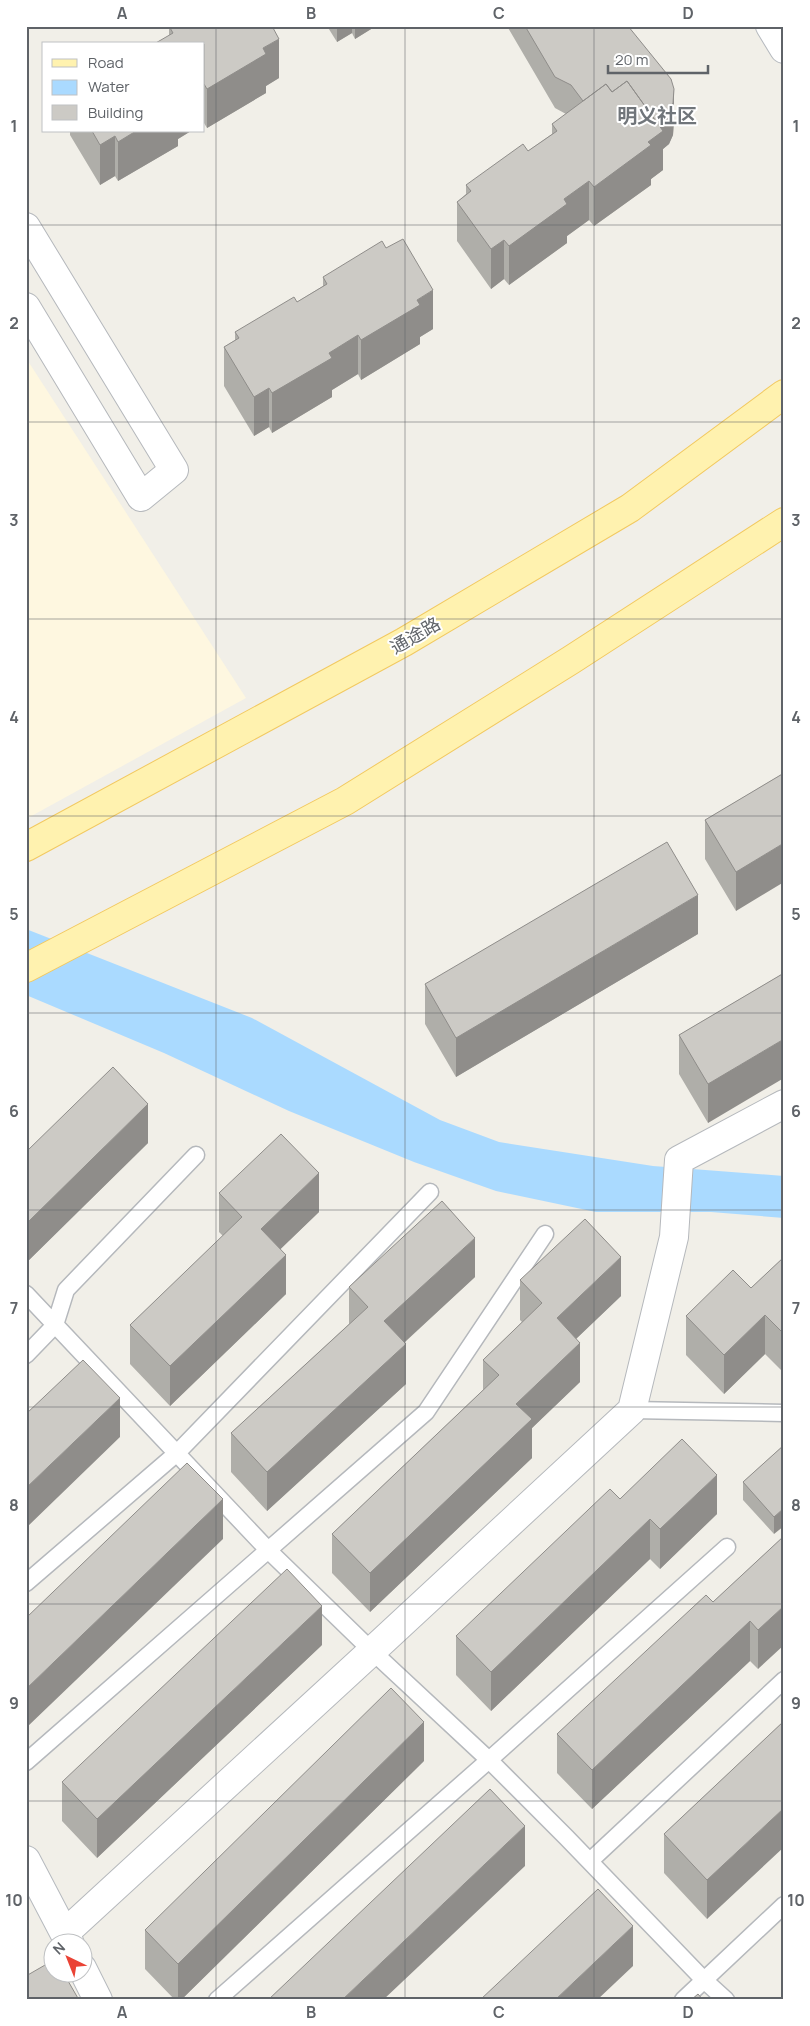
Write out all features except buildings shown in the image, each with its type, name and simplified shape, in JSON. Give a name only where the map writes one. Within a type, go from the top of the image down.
[{"type":"main road","name":"通途路","points":[[26,847],[404,642],[621,513],[784,394]]},
{"type":"main road","points":[[26,968],[345,801],[571,660],[784,522]]},
{"type":"street","points":[[770,26],[784,49]]},
{"type":"street","points":[[26,227],[174,470],[141,497],[26,307]]},
{"type":"street","points":[[72,1934],[372,1651],[632,1410],[674,1237],[679,1160],[784,1104]]},
{"type":"street","points":[[26,1860],[66,1934]]},
{"type":"street","points":[[90,1984],[98,2000]]},
{"type":"lane","points":[[26,1355],[55,1325],[66,1290],[196,1155]]},
{"type":"lane","points":[[26,1583],[177,1453],[430,1192]]},
{"type":"lane","points":[[26,1762],[426,1412],[545,1234]]},
{"type":"lane","points":[[26,1294],[269,1551],[372,1651],[489,1760],[590,1861],[704,1980],[726,2000]]},
{"type":"lane","points":[[632,1410],[784,1413]]},
{"type":"lane","points":[[217,2000],[489,1760],[727,1546]]},
{"type":"lane","points":[[590,1861],[784,1680]]},
{"type":"lane","points":[[602,1902],[617,1889]]},
{"type":"lane","points":[[683,2000],[784,1905]]},
{"type":"shaded area","points":[[26,358],[246,698],[26,819]]},
{"type":"water","points":[[26,929],[252,1018],[440,1120],[499,1142],[653,1166],[784,1176],[784,1218],[711,1212],[596,1212],[496,1191],[414,1162],[289,1111],[164,1053],[26,995]]},
{"type":"district","name":"明义社区","points":[[657,115]]}]
